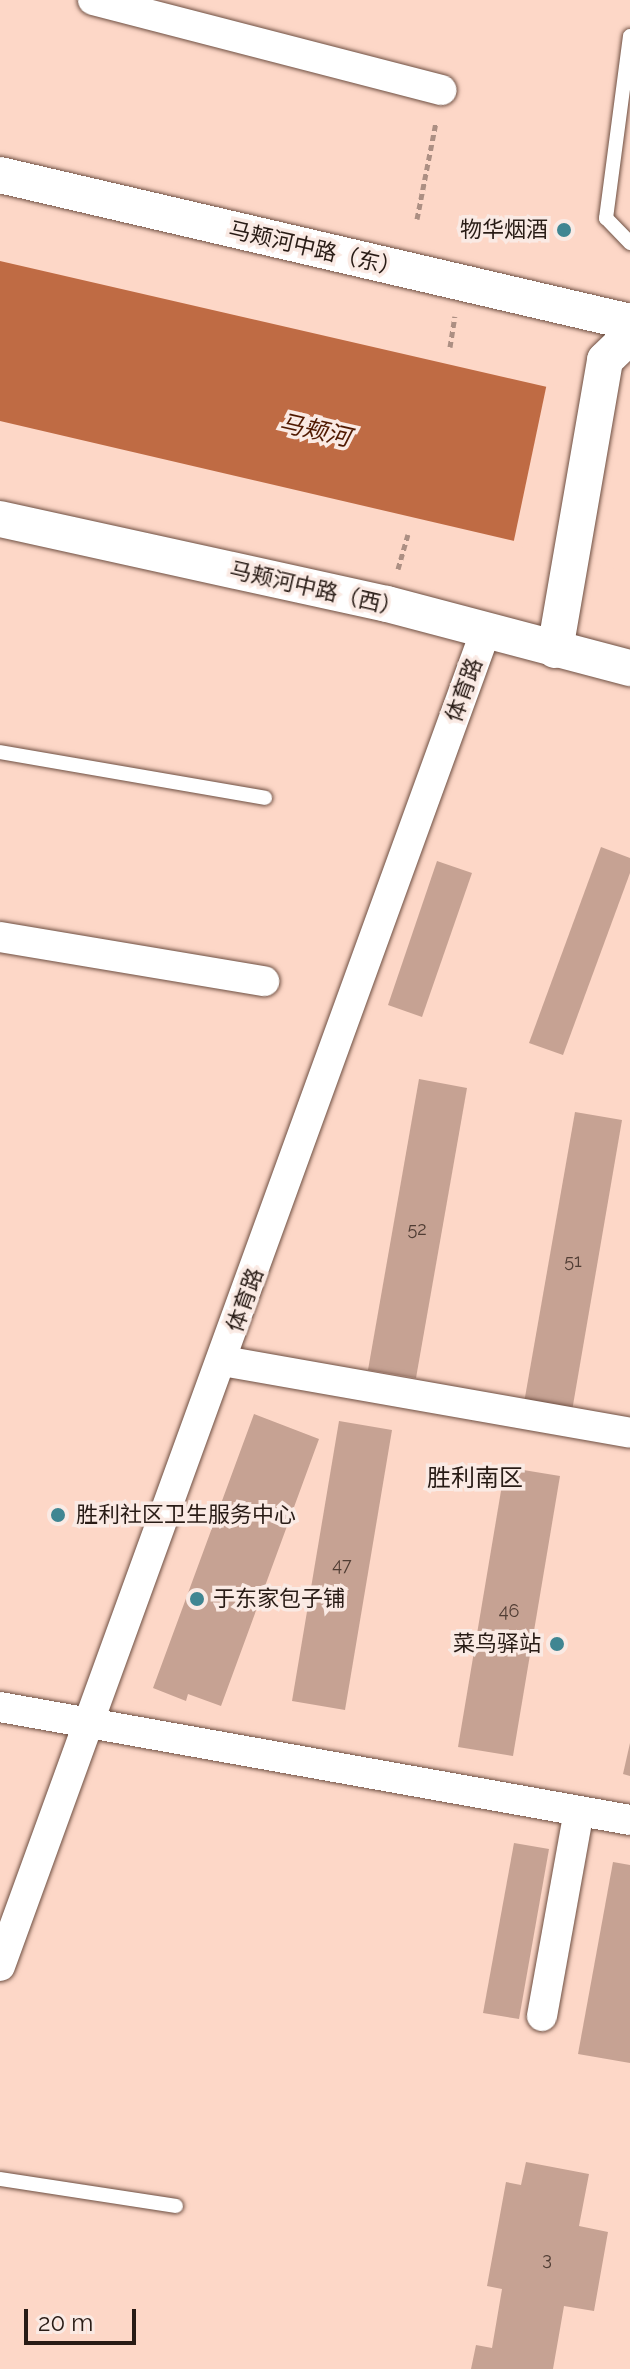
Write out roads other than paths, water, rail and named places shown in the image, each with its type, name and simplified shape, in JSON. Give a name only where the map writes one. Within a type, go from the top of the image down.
[{"type":"street","points":[[93,0],[442,90]]},
{"type":"street","name":"马颊河中路（东）","points":[[0,175],[630,322]]},
{"type":"street","points":[[557,639],[618,348]]},
{"type":"street","name":"马颊河中路（西）","points":[[0,519],[387,604],[485,633],[557,639],[630,668]]},
{"type":"street","name":"体育路","points":[[0,1966],[87,1722],[223,1361],[485,633]]},
{"type":"street","points":[[0,937],[264,981]]},
{"type":"street","points":[[223,1361],[630,1433]]},
{"type":"street","points":[[0,1707],[630,1820]]},
{"type":"street","points":[[542,2016],[579,1811]]},
{"type":"lane","points":[[630,36],[606,218],[630,243]]},
{"type":"lane","points":[[0,752],[265,798]]},
{"type":"lane","points":[[0,2179],[176,2206]]},
{"type":"water","name":"马颊河","points":[[0,261],[630,406],[630,568],[0,421]]},
{"type":"place","name":"物华烟酒","points":[[564,230]]},
{"type":"place","name":"胜利社区卫生服务中心","points":[[58,1515]]},
{"type":"place","name":"于东家包子铺","points":[[197,1599]]},
{"type":"place","name":"菜鸟驿站","points":[[557,1644]]},
{"type":"district","name":"胜利南区","points":[[475,1478]]}]
